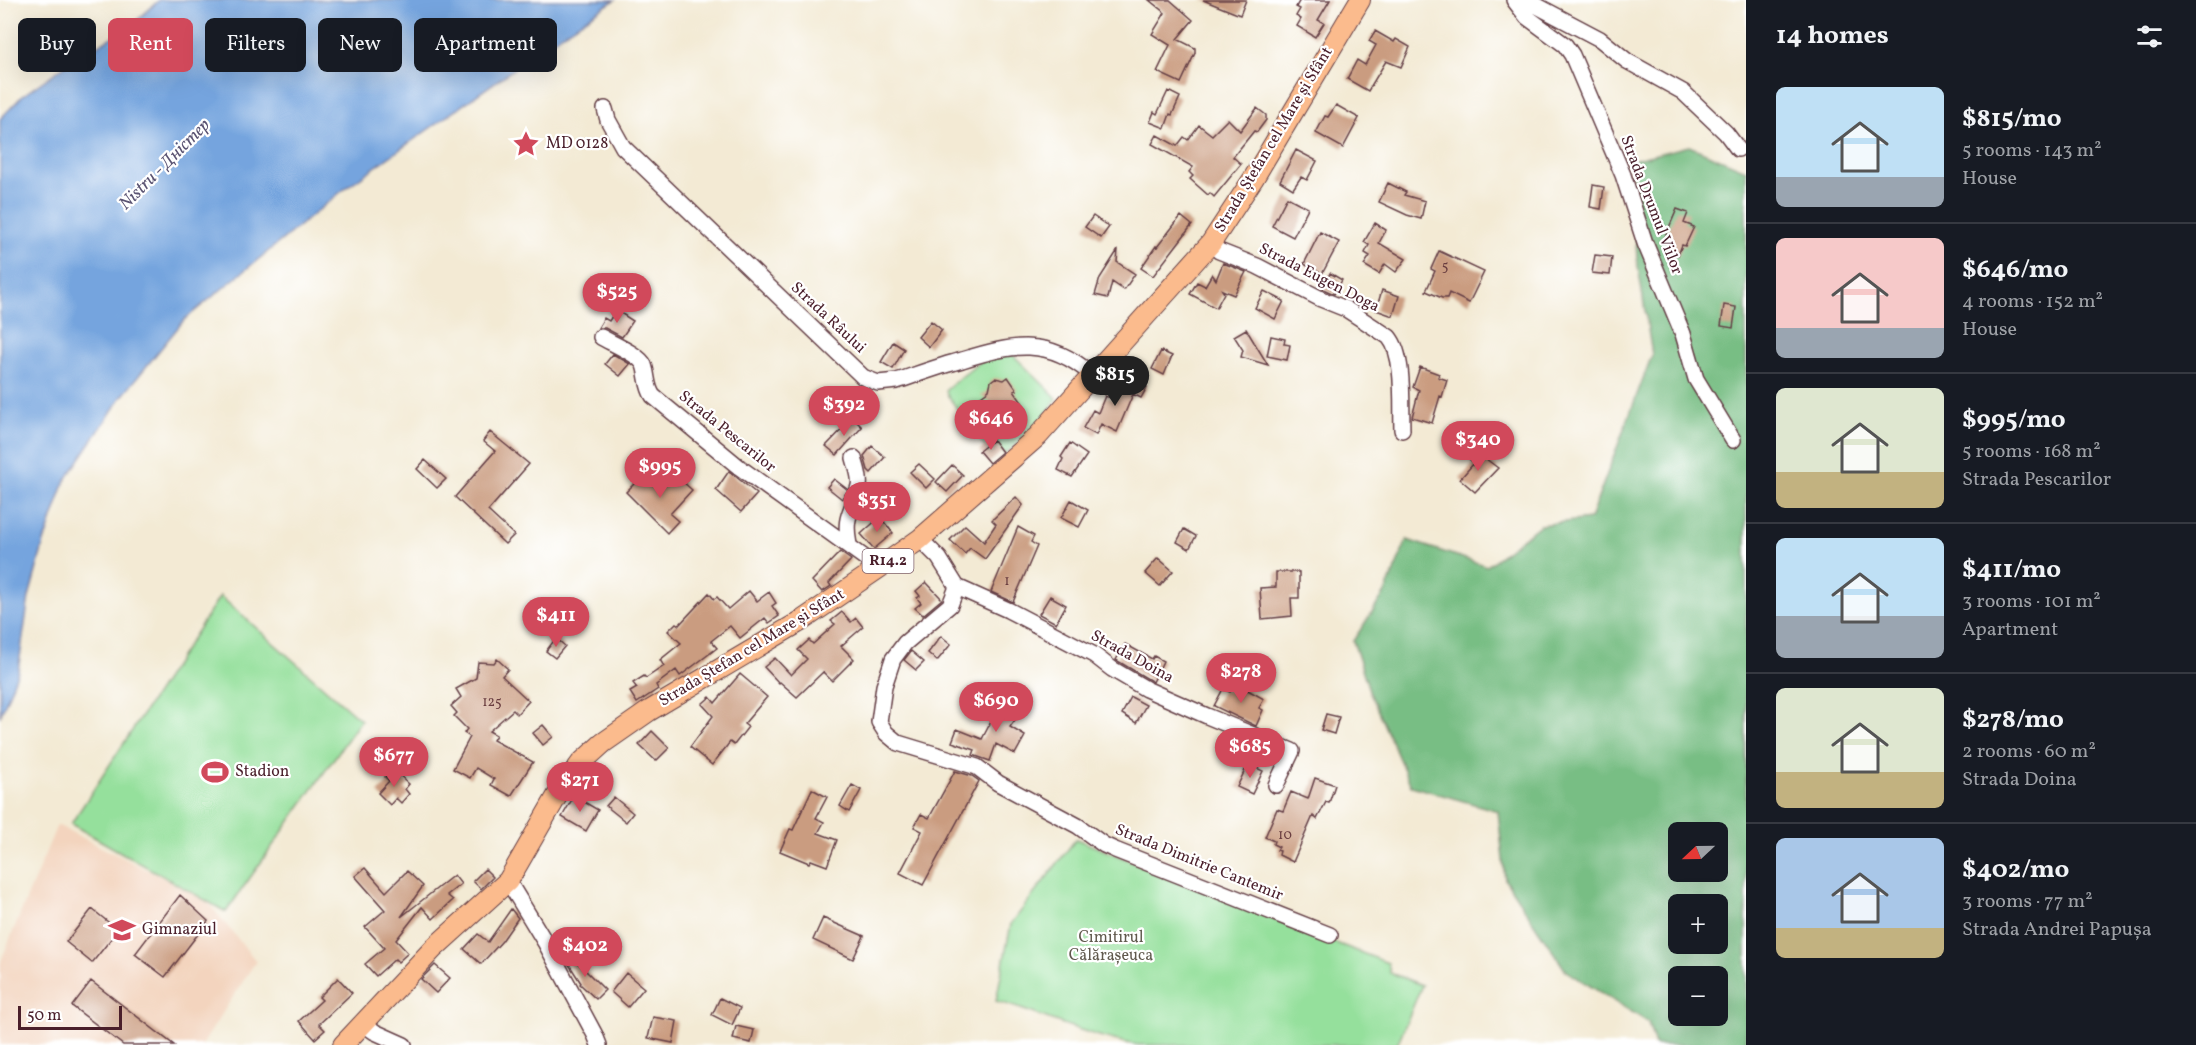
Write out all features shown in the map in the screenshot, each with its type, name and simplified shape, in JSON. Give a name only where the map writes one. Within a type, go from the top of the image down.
[{"type":"main road","name":"Strada Ștefan cel Mare și Sfânt","points":[[344,1045],[434,948],[508,881],[557,796],[580,763],[603,743],[649,711],[801,621],[920,539],[1038,436],[1091,374],[1188,271],[1211,243],[1253,179],[1360,0]]},
{"type":"street","name":"Strada Drumul Viilor","points":[[1514,0],[1527,17],[1565,45],[1572,55],[1623,175],[1645,243],[1683,334],[1696,379],[1733,440]]},
{"type":"street","points":[[1526,0],[1600,39],[1627,61],[1683,92],[1726,133],[1738,149]]},
{"type":"street","name":"Strada Râului","points":[[605,109],[608,120],[623,147],[863,377],[879,383],[897,381],[1009,346],[1041,348],[1055,352],[1069,357],[1091,374]]},
{"type":"street","name":"Strada Eugen Doga","points":[[1211,243],[1219,250],[1346,309],[1389,337],[1397,350],[1400,369],[1402,429]]},
{"type":"street","name":"Strada Pescarilor","points":[[601,337],[644,363],[647,384],[653,396],[740,467],[879,568]]},
{"type":"street","points":[[849,545],[846,529],[848,515],[860,484],[854,458]]},
{"type":"street","points":[[920,539],[939,558],[957,587]]},
{"type":"street","name":"Strada Doina","points":[[957,587],[1008,610],[1094,655],[1112,669],[1146,688],[1292,751],[1276,785]]},
{"type":"street","name":"Strada Dimitrie Cantemir","points":[[957,587],[950,605],[905,643],[893,659],[884,686],[879,716],[879,722],[892,739],[905,747],[977,767],[998,783],[1078,826],[1110,848],[1330,935]]},
{"type":"street","points":[[508,881],[545,942],[595,1035],[598,1045]]},
{"type":"street","points":[[362,1023],[375,1032],[404,1045]]},
{"type":"shaded area","name":"Gimnaziul","points":[[57,825],[205,899],[256,961],[202,1045],[0,1045],[0,963]]},
{"type":"green space","points":[[1689,146],[1746,170],[1746,1045],[1655,1045],[1648,1022],[1566,971],[1505,880],[1498,811],[1411,786],[1370,693],[1353,641],[1386,591],[1407,540],[1487,566],[1540,525],[1590,519],[1652,355],[1637,260],[1632,160]]},
{"type":"green space","points":[[1009,351],[1056,397],[1056,400],[1033,432],[1004,454],[993,440],[985,447],[947,395],[946,389],[989,355]]},
{"type":"green space","name":"Stadion","points":[[220,596],[361,720],[226,912],[71,824]]},
{"type":"green space","name":"Cimitirul Călărașeuca","points":[[1076,839],[1388,963],[1390,973],[1422,985],[1397,1045],[1138,1045],[1084,1031],[996,1001],[1011,924]]},
{"type":"water","name":"Nistru - Дністер","points":[[159,0],[615,0],[557,38],[557,18],[414,18],[414,72],[509,72],[347,187],[184,320],[120,399],[65,481],[44,542],[29,597],[18,671],[0,717],[0,119],[22,96],[56,72],[96,72],[96,47],[108,39],[108,72],[193,72],[193,18],[140,18]]},
{"type":"building","points":[[1149,0],[1170,0],[1193,20],[1177,39],[1195,48],[1195,53],[1181,83],[1157,72],[1170,45],[1152,34],[1165,13]]},
{"type":"building","points":[[1203,0],[1246,0],[1240,15]]},
{"type":"building","points":[[1300,0],[1330,0],[1318,20],[1324,23],[1315,37],[1297,26],[1301,19],[1296,16],[1300,9],[1296,7]]},
{"type":"building","points":[[1375,31],[1394,42],[1396,39],[1410,47],[1401,67],[1386,61],[1368,91],[1347,79],[1357,60],[1365,65],[1376,45],[1369,41]]},
{"type":"building","points":[[1168,91],[1180,97],[1165,128],[1150,122],[1154,112],[1157,114]]},
{"type":"building","points":[[1336,105],[1359,118],[1343,148],[1316,133],[1325,116],[1328,117]]},
{"type":"building","points":[[1257,108],[1266,115],[1266,120],[1233,157],[1241,164],[1214,197],[1210,193],[1208,195],[1190,179],[1193,176],[1189,172],[1193,167],[1152,144],[1157,135],[1177,146],[1184,137],[1188,140],[1199,125],[1212,135],[1228,119],[1240,131]]},
{"type":"building","points":[[1296,150],[1317,161],[1307,180],[1301,177],[1293,189],[1280,181]]},
{"type":"building","points":[[1388,183],[1406,192],[1404,195],[1425,201],[1421,219],[1379,202]]},
{"type":"building","points":[[1593,185],[1604,187],[1601,209],[1590,207]]},
{"type":"building","points":[[1287,197],[1308,208],[1293,237],[1272,226]]},
{"type":"building","points":[[1677,209],[1688,213],[1684,223],[1694,227],[1678,255],[1671,251],[1665,237]]},
{"type":"building","points":[[1093,216],[1109,227],[1101,238],[1085,227]]},
{"type":"building","points":[[1181,216],[1192,225],[1153,276],[1141,268]]},
{"type":"building","points":[[1375,223],[1386,230],[1379,243],[1406,259],[1396,272],[1385,264],[1379,274],[1364,265],[1370,256],[1365,253],[1369,245],[1364,242]]},
{"type":"building","points":[[1320,232],[1339,242],[1322,274],[1304,264]]},
{"type":"building","points":[[1118,250],[1117,262],[1135,274],[1124,290],[1112,282],[1108,298],[1095,295],[1100,278]]},
{"type":"building","points":[[1439,251],[1484,272],[1469,303],[1449,293],[1447,298],[1442,298],[1426,291],[1435,271],[1431,269]]},
{"type":"building","points":[[1595,255],[1612,257],[1610,275],[1592,273]]},
{"type":"building","points":[[1223,263],[1246,272],[1234,295],[1222,290],[1224,293],[1216,308],[1190,294],[1197,282],[1205,286],[1212,274],[1216,280]]},
{"type":"building","points":[[1330,273],[1342,280],[1334,294],[1323,289]]},
{"type":"building","points":[[1382,290],[1399,296],[1393,316],[1376,310]]},
{"type":"building","points":[[1264,291],[1284,301],[1275,319],[1255,308]]},
{"type":"building","points":[[1724,305],[1736,307],[1733,328],[1721,326]]},
{"type":"building","points":[[616,310],[633,321],[622,337],[605,328],[598,328],[604,318],[609,321]]},
{"type":"building","points":[[931,321],[942,330],[929,347],[918,337]]},
{"type":"building","points":[[1246,329],[1268,365],[1241,357],[1243,350],[1234,336]]},
{"type":"building","points":[[1271,336],[1285,339],[1284,344],[1290,345],[1287,360],[1267,356]]},
{"type":"building","points":[[893,342],[904,349],[893,369],[881,362]]},
{"type":"building","points":[[1161,351],[1172,356],[1164,375],[1152,369]]},
{"type":"building","points":[[613,354],[630,364],[620,376],[605,364]]},
{"type":"building","points":[[1420,367],[1439,374],[1438,377],[1447,380],[1432,423],[1412,417],[1419,390],[1413,387]]},
{"type":"building","points":[[1126,376],[1147,387],[1141,398],[1133,394],[1117,432],[1101,424],[1096,435],[1083,428],[1093,410],[1098,413],[1105,396],[1114,399]]},
{"type":"building","points":[[1008,377],[1023,404],[1019,409],[1025,413],[1014,423],[1008,415],[1005,417],[999,408],[981,396],[989,390],[991,381],[995,378],[1004,380]]},
{"type":"building","points":[[853,418],[862,427],[837,455],[826,446]]},
{"type":"building","points":[[490,432],[529,464],[488,511],[514,535],[505,544],[455,497],[495,451],[483,441]]},
{"type":"building","points":[[993,440],[1002,452],[989,463],[979,451]]},
{"type":"building","points":[[1070,443],[1087,455],[1072,477],[1058,470],[1063,459],[1061,457]]},
{"type":"building","points":[[872,446],[885,457],[871,473],[864,456]]},
{"type":"building","points":[[1474,450],[1498,468],[1475,492],[1460,479],[1474,463],[1468,458]]},
{"type":"building","points":[[425,460],[446,479],[437,488],[417,469]]},
{"type":"building","points":[[919,464],[935,479],[926,488],[910,472]]},
{"type":"building","points":[[952,465],[963,475],[947,492],[936,482]]},
{"type":"building","points":[[729,471],[757,494],[741,512],[716,490]]},
{"type":"building","points":[[673,473],[692,490],[670,514],[678,521],[667,533],[626,492],[644,474],[659,489]]},
{"type":"building","points":[[834,479],[848,490],[842,499],[827,487]]},
{"type":"building","points":[[1016,497],[1023,505],[985,559],[970,548],[965,554],[950,540],[965,525],[984,542],[996,524],[992,520]]},
{"type":"building","points":[[1071,500],[1088,510],[1079,527],[1061,518]]},
{"type":"building","points":[[880,517],[893,533],[874,549],[861,534]]},
{"type":"building","points":[[1018,527],[1034,536],[1031,542],[1037,546],[1013,602],[991,592]]},
{"type":"building","points":[[1184,529],[1196,536],[1189,549],[1177,542]]},
{"type":"building","points":[[840,552],[851,560],[829,583],[831,586],[822,592],[812,581]]},
{"type":"building","points":[[1158,558],[1173,571],[1160,586],[1145,573]]},
{"type":"building","points":[[1276,572],[1299,572],[1299,598],[1291,598],[1292,616],[1262,619],[1260,588],[1276,587]]},
{"type":"building","points":[[926,582],[942,599],[923,615],[915,608],[921,603],[916,591]]},
{"type":"building","points":[[749,591],[757,601],[769,592],[776,603],[772,606],[779,616],[769,623],[765,618],[740,638],[730,626],[711,641],[717,648],[680,676],[676,670],[656,685],[658,689],[637,703],[630,692],[637,688],[633,683],[644,676],[646,678],[664,666],[660,660],[681,643],[668,631],[676,623],[679,625],[709,593],[714,599],[717,597],[728,609]]},
{"type":"building","points":[[1050,596],[1066,605],[1056,623],[1039,614]]},
{"type":"building","points":[[842,612],[851,622],[856,618],[863,627],[841,646],[854,659],[832,681],[823,672],[797,697],[764,667],[775,658],[791,675],[807,659],[798,650],[809,640],[813,644],[835,624],[831,621]]},
{"type":"building","points":[[941,636],[951,644],[937,661],[928,653]]},
{"type":"building","points":[[556,638],[565,646],[555,658],[546,651]]},
{"type":"building","points":[[1125,644],[1152,659],[1154,656],[1163,661],[1153,682],[1116,660]]},
{"type":"building","points":[[911,651],[924,662],[916,670],[904,660]]},
{"type":"building","points":[[497,659],[508,669],[502,676],[529,701],[517,714],[513,710],[489,731],[496,735],[493,740],[533,762],[511,796],[491,785],[494,779],[476,768],[470,778],[453,769],[470,737],[464,733],[467,729],[454,716],[457,713],[451,706],[461,697],[456,689],[476,678],[478,662],[494,663]]},
{"type":"building","points":[[740,674],[767,697],[744,724],[748,727],[734,745],[730,742],[712,765],[690,747],[713,716],[702,704],[710,697],[715,703]]},
{"type":"building","points":[[1235,683],[1264,699],[1259,708],[1263,710],[1256,726],[1214,706],[1223,689],[1230,692]]},
{"type":"building","points":[[1012,695],[1026,704],[1010,727],[1025,736],[1015,754],[996,744],[990,761],[973,755],[975,750],[952,742],[957,729],[982,739],[994,716],[997,718]]},
{"type":"building","points":[[1131,697],[1146,705],[1136,723],[1122,714]]},
{"type":"building","points":[[1326,714],[1339,717],[1334,734],[1321,730]]},
{"type":"building","points":[[543,725],[553,737],[543,745],[533,733]]},
{"type":"building","points":[[652,731],[669,748],[656,761],[639,745]]},
{"type":"building","points":[[1248,764],[1263,771],[1252,794],[1237,787]]},
{"type":"building","points":[[393,769],[409,784],[405,789],[409,794],[401,803],[396,798],[390,805],[378,793],[389,781],[385,777]]},
{"type":"building","points":[[955,771],[972,776],[979,781],[923,885],[900,873],[922,831],[914,827],[921,814],[929,818]]},
{"type":"building","points":[[1315,778],[1335,785],[1329,803],[1326,802],[1317,819],[1313,816],[1293,862],[1279,855],[1280,851],[1277,850],[1279,847],[1273,844],[1274,841],[1265,837],[1277,809],[1283,811],[1291,792],[1308,799]]},
{"type":"building","points":[[852,785],[861,790],[849,812],[840,806]]},
{"type":"building","points":[[812,789],[827,797],[816,818],[824,822],[818,833],[837,840],[827,866],[811,860],[809,863],[780,851],[790,829],[793,830]]},
{"type":"building","points":[[574,796],[598,810],[586,831],[562,817]]},
{"type":"building","points":[[614,797],[633,813],[626,822],[606,806]]},
{"type":"building","points":[[365,868],[386,892],[407,871],[423,886],[401,917],[454,875],[461,884],[447,895],[453,900],[433,919],[422,907],[396,940],[408,953],[398,962],[395,959],[376,976],[365,964],[384,948],[365,927],[385,910],[355,876]]},
{"type":"building","points":[[485,869],[493,877],[481,889],[473,881]]},
{"type":"building","points":[[180,895],[208,921],[165,977],[135,954]]},
{"type":"building","points":[[92,909],[118,930],[92,963],[66,942]]},
{"type":"building","points":[[511,909],[518,918],[502,941],[481,964],[464,949],[478,934],[488,942]]},
{"type":"building","points":[[823,918],[864,936],[853,959],[813,940]]},
{"type":"building","points":[[587,937],[597,950],[581,963],[570,949]]},
{"type":"building","points":[[569,954],[605,990],[596,999],[580,984],[565,958]]},
{"type":"building","points":[[435,965],[450,978],[436,993],[421,979]]},
{"type":"building","points":[[626,973],[644,988],[628,1007],[611,992]]},
{"type":"building","points":[[338,978],[352,993],[319,1024],[325,1030],[315,1039],[299,1021],[322,1000],[319,997]]},
{"type":"building","points":[[91,981],[174,1045],[123,1045],[72,1006]]},
{"type":"building","points":[[720,998],[740,1008],[732,1025],[712,1015]]},
{"type":"building","points":[[653,1017],[677,1021],[673,1043],[648,1038]]},
{"type":"building","points":[[736,1026],[754,1030],[751,1043],[733,1039]]},
{"type":"place","name":"MD 0128","points":[[526,144]]},
{"type":"place","name":"Stadion","points":[[215,772]]},
{"type":"place","name":"Gimnaziul","points":[[122,930]]}]
